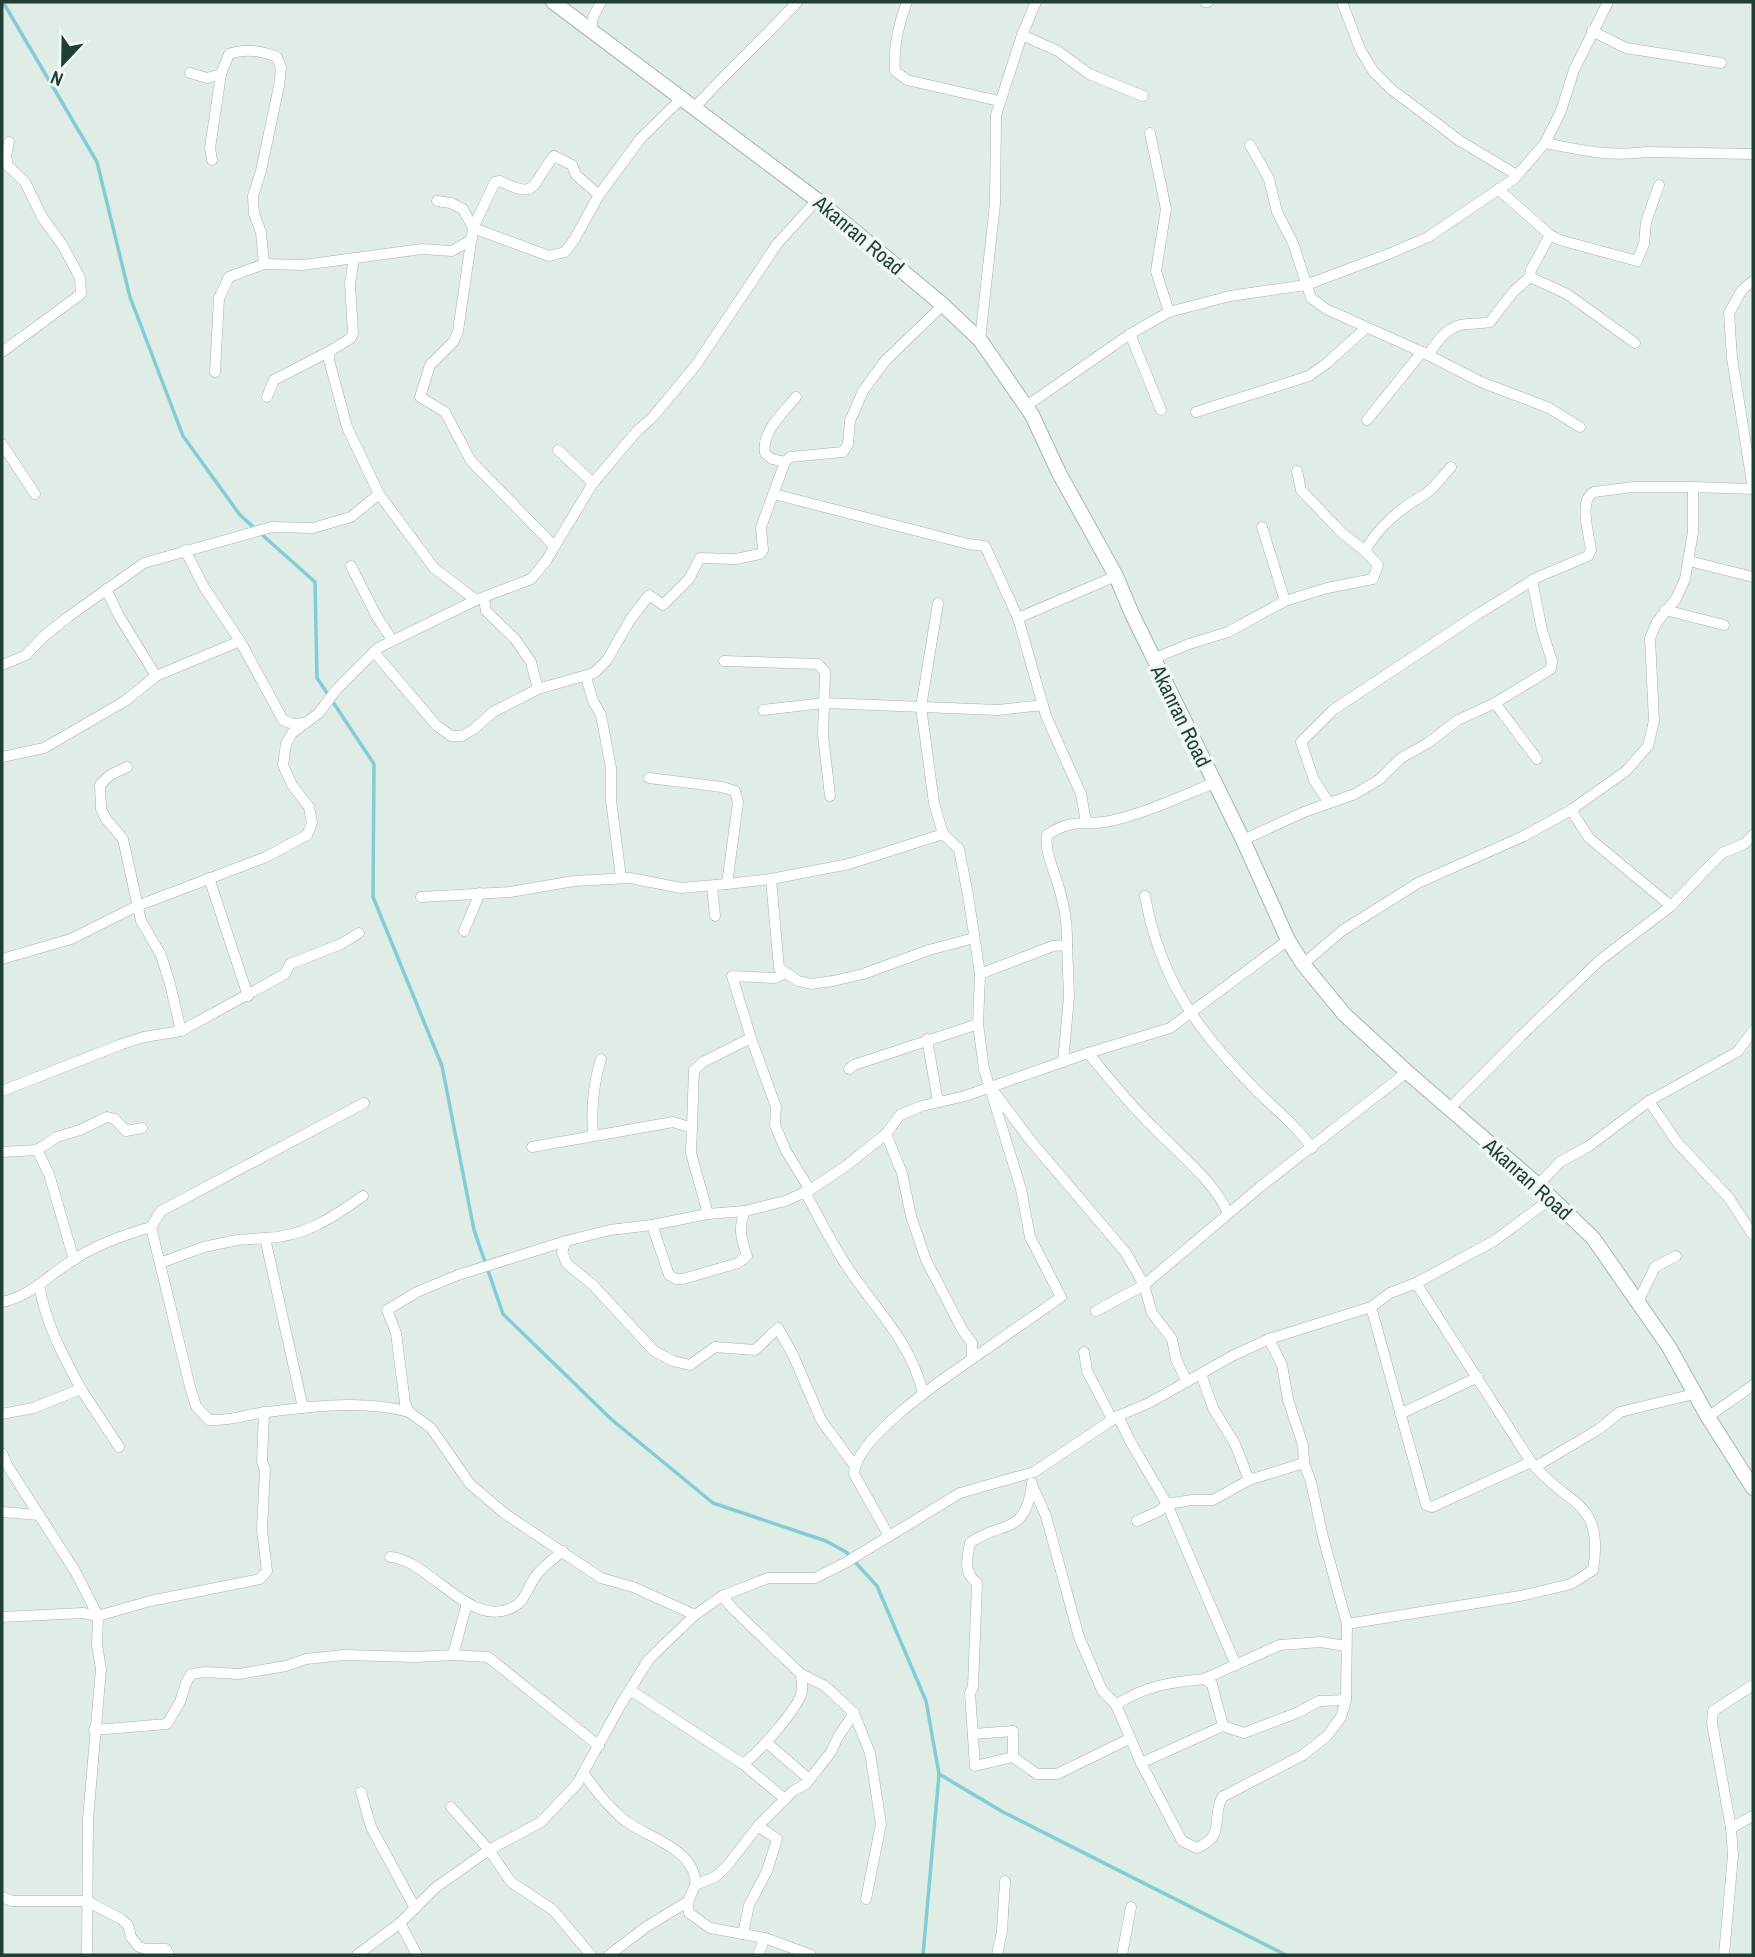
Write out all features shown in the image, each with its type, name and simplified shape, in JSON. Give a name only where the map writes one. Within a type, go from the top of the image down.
[{"type":"main road","name":"Akanran Road","points":[[553,2],[817,200],[943,305],[980,340],[1032,415],[1059,473],[1116,576],[1153,659],[1303,964],[1344,1014],[1538,1185],[1593,1238],[1669,1347],[1708,1417],[1753,1488]]},
{"type":"street","points":[[590,30],[601,2]]},
{"type":"street","points":[[695,107],[797,2]]},
{"type":"street","points":[[908,2],[900,19],[893,52],[895,71],[907,80],[999,101]]},
{"type":"street","points":[[980,340],[992,241],[996,115],[1022,34],[1036,2]]},
{"type":"street","points":[[1342,2],[1360,49],[1373,71],[1391,89],[1460,142],[1517,175]]},
{"type":"street","points":[[1025,407],[1130,334],[1169,312],[1230,296],[1306,285],[1428,237],[1498,189],[1517,175],[1545,143],[1561,111],[1574,70],[1608,2]]},
{"type":"street","points":[[1592,31],[1626,48],[1721,63]]},
{"type":"street","points":[[1022,34],[1058,51],[1089,74],[1143,96]]},
{"type":"street","points":[[212,160],[210,148],[221,74],[229,54],[263,51],[277,57],[281,68],[261,171],[253,197],[254,214],[261,232],[264,264]]},
{"type":"street","points":[[190,74],[207,78],[221,74]]},
{"type":"street","points":[[473,233],[550,256],[565,252],[599,195],[640,138],[681,98]]},
{"type":"street","points":[[1150,133],[1166,209],[1156,271],[1169,312]]},
{"type":"street","points":[[2,352],[81,294],[80,278],[63,246],[42,217],[25,183],[8,166],[6,156],[9,142]]},
{"type":"street","points":[[1545,143],[1602,154],[1753,154]]},
{"type":"street","points":[[1250,145],[1269,179],[1277,212],[1293,243],[1311,298],[1326,309],[1425,353],[1481,382],[1549,408],[1580,427]]},
{"type":"street","points":[[554,546],[471,461],[445,412],[420,397],[430,365],[454,341],[458,331],[473,233],[495,182],[500,181],[519,191],[529,190],[534,187],[541,171],[554,156],[572,165],[576,175],[599,195]]},
{"type":"street","points":[[1498,189],[1550,235],[1637,261],[1644,244],[1646,222],[1659,185]]},
{"type":"street","points":[[2,959],[71,939],[137,906],[266,857],[307,835],[312,823],[309,807],[292,785],[283,765],[286,744],[292,733],[319,713],[336,690],[374,652],[393,640],[480,599],[531,579],[546,561],[593,483],[696,365],[777,244],[817,200]]},
{"type":"street","points":[[437,201],[451,203],[463,209],[473,233]]},
{"type":"street","points":[[215,372],[219,298],[229,277],[264,264],[303,265],[422,249],[452,251],[473,233]]},
{"type":"street","points":[[1531,277],[1531,270],[1550,235]]},
{"type":"street","points":[[267,397],[274,380],[351,338],[350,284],[354,258]]},
{"type":"street","points":[[1531,277],[1567,294],[1635,343]]},
{"type":"street","points":[[1367,421],[1425,353],[1452,327],[1490,322],[1514,291],[1531,277]]},
{"type":"street","points":[[1329,803],[1314,780],[1301,742],[1333,710],[1532,580],[1590,554],[1585,502],[1588,495],[1633,487],[1753,489],[1732,358],[1729,313],[1742,290],[1753,281]]},
{"type":"street","points":[[374,652],[436,726],[451,736],[462,736],[493,712],[538,689],[586,677],[607,660],[630,620],[649,595],[663,605],[689,579],[700,558],[736,559],[760,554],[763,550],[761,527],[785,462],[790,457],[843,452],[848,444],[850,421],[863,391],[885,361],[943,305]]},
{"type":"street","points":[[1196,412],[1309,376],[1366,328]]},
{"type":"street","points":[[1130,334],[1161,410]]},
{"type":"street","points":[[330,351],[329,360],[347,427],[379,494],[434,568],[480,599],[486,611],[515,639],[531,662],[538,689]]},
{"type":"street","points":[[785,462],[772,459],[765,453],[764,447],[773,425],[796,397]]},
{"type":"street","points":[[2,444],[35,494]]},
{"type":"street","points":[[558,450],[593,483]]},
{"type":"street","points":[[1365,551],[1395,515],[1417,496],[1424,495],[1451,467]]},
{"type":"street","points":[[1153,659],[1228,632],[1285,601],[1327,588],[1373,579],[1378,565],[1342,533],[1301,490],[1297,471]]},
{"type":"street","points":[[1303,964],[1343,930],[1418,883],[1524,836],[1571,810],[1626,771],[1648,746],[1654,721],[1650,638],[1665,610],[1676,599],[1685,579],[1693,532],[1693,487]]},
{"type":"street","points":[[2,665],[26,654],[43,637],[144,563],[272,527],[313,528],[351,517],[379,494]]},
{"type":"street","points":[[774,494],[968,544],[985,546],[1018,618],[1043,705],[1081,794],[1086,822]]},
{"type":"street","points":[[1262,527],[1285,601]]},
{"type":"street","points":[[185,550],[204,587],[240,641],[283,720],[293,724],[305,723]]},
{"type":"street","points":[[1689,561],[1753,576]]},
{"type":"street","points":[[351,566],[376,615],[393,640]]},
{"type":"street","points":[[1018,618],[1116,576]]},
{"type":"street","points":[[1243,840],[1304,812],[1355,794],[1380,779],[1401,758],[1428,743],[1458,720],[1495,703],[1551,669],[1552,661],[1542,630],[1532,580]]},
{"type":"street","points":[[106,589],[119,616],[156,676]]},
{"type":"street","points":[[889,1536],[854,1474],[854,1465],[871,1440],[923,1393],[1062,1297],[1030,1237],[1021,1189],[984,1069],[978,1024],[980,974],[968,895],[959,849],[943,834],[934,803],[921,707],[938,603]]},
{"type":"street","points":[[1665,610],[1724,625]]},
{"type":"street","points":[[2,757],[44,748],[125,701],[156,676],[240,641]]},
{"type":"street","points":[[724,661],[818,664],[825,672],[823,735],[830,796]]},
{"type":"street","points":[[586,677],[593,701],[601,715],[611,768],[611,800],[621,878]]},
{"type":"street","points":[[763,710],[824,703],[1007,710],[1043,705]]},
{"type":"street","points":[[1495,703],[1536,759]]},
{"type":"street","points":[[127,767],[110,775],[100,785],[101,808],[106,819],[123,839],[141,921],[161,956],[181,1031]]},
{"type":"street","points":[[649,778],[735,791],[738,802],[727,884]]},
{"type":"street","points":[[1063,1062],[1069,997],[1067,921],[1045,847],[1047,835],[1060,826],[1109,821],[1214,783]]},
{"type":"street","points":[[1571,810],[1590,838],[1671,906]]},
{"type":"street","points":[[421,897],[510,891],[574,881],[621,878],[681,888],[771,879],[849,864],[943,834]]},
{"type":"street","points":[[1449,1109],[1600,960],[1671,906],[1722,853],[1744,845],[1753,835]]},
{"type":"street","points":[[209,878],[248,996]]},
{"type":"street","points":[[771,879],[779,968],[798,981],[811,984],[863,974],[929,950],[974,938]]},
{"type":"street","points":[[712,886],[715,916]]},
{"type":"street","points":[[464,931],[480,893]]},
{"type":"street","points":[[1145,896],[1152,930],[1175,988],[1190,1015],[1219,1052],[1260,1095],[1298,1127],[1312,1148]]},
{"type":"street","points":[[2,1091],[122,1044],[144,1037],[181,1031],[285,974],[289,964],[341,944],[359,933]]},
{"type":"street","points":[[695,1615],[633,1587],[601,1578],[504,1513],[470,1484],[431,1428],[407,1407],[396,1333],[387,1310],[417,1292],[458,1275],[566,1241],[610,1230],[744,1211],[785,1201],[807,1191],[846,1166],[886,1134],[900,1115],[922,1105],[965,1096],[1170,1028],[1289,940]]},
{"type":"street","points":[[980,974],[1053,947],[1067,945]]},
{"type":"street","points":[[786,973],[775,978],[732,976],[776,1108],[775,1125],[849,1270],[892,1325],[918,1374],[923,1393]]},
{"type":"street","points":[[849,1069],[927,1039],[978,1024]]},
{"type":"street","points":[[708,1214],[691,1153],[694,1070],[703,1062],[751,1038]]},
{"type":"street","points":[[1538,1185],[1560,1162],[1589,1146],[1649,1101],[1737,1052],[1752,1038]]},
{"type":"street","points":[[927,1039],[938,1102]]},
{"type":"street","points":[[1088,1053],[1151,1126],[1210,1185],[1223,1201],[1228,1213]]},
{"type":"street","points":[[593,1135],[593,1083],[601,1059]]},
{"type":"street","points":[[1096,1311],[1144,1285],[1228,1213],[1407,1072]]},
{"type":"street","points":[[990,1087],[1030,1140],[1121,1245],[1144,1285],[1152,1313],[1172,1339],[1176,1359],[1187,1382]]},
{"type":"street","points":[[1649,1101],[1677,1142],[1729,1198],[1753,1235]]},
{"type":"street","points":[[2,1302],[18,1299],[74,1260],[116,1237],[151,1227],[161,1211],[363,1102]]},
{"type":"street","points":[[2,1152],[37,1150],[57,1137],[107,1117],[115,1119],[126,1131],[142,1128]]},
{"type":"street","points":[[532,1147],[673,1122],[692,1128]]},
{"type":"street","points":[[886,1134],[902,1173],[911,1216],[926,1260],[972,1343],[972,1359]]},
{"type":"street","points":[[37,1150],[48,1174],[74,1260]]},
{"type":"street","points":[[160,1263],[204,1247],[237,1240],[284,1237],[307,1231],[335,1216],[363,1196]]},
{"type":"street","points":[[357,1955],[400,1923],[435,1888],[489,1850],[541,1822],[577,1784],[649,1659],[695,1615],[722,1596],[768,1578],[815,1578],[845,1563],[960,1493],[1034,1472],[1115,1417],[1149,1403],[1232,1356],[1269,1339],[1371,1307],[1390,1293],[1416,1283],[1494,1241],[1552,1198]]},
{"type":"street","points":[[652,1225],[669,1275],[683,1279],[738,1263],[747,1255],[740,1236],[744,1211]]},
{"type":"street","points":[[151,1227],[196,1406],[209,1420],[229,1421],[264,1412],[303,1408],[407,1407]]},
{"type":"street","points":[[265,1238],[303,1408]]},
{"type":"street","points":[[566,1241],[562,1252],[567,1264],[592,1284],[654,1351],[673,1361],[690,1366],[715,1347],[755,1350],[778,1328],[793,1355],[821,1420],[854,1465]]},
{"type":"street","points":[[1637,1302],[1655,1267],[1676,1256]]},
{"type":"street","points":[[1347,1624],[1520,1597],[1571,1584],[1593,1570],[1597,1549],[1593,1527],[1586,1511],[1533,1465],[1416,1283]]},
{"type":"street","points":[[39,1284],[50,1329],[81,1389],[119,1447]]},
{"type":"street","points":[[1371,1307],[1426,1505],[1432,1507],[1533,1465],[1599,1429],[1620,1412],[1695,1394]]},
{"type":"street","points":[[1029,1473],[1046,1516],[1079,1637],[1102,1690],[1116,1705],[1129,1739],[1182,1841],[1196,1848],[1208,1843],[1217,1831],[1217,1808],[1222,1797],[1303,1755],[1327,1737],[1341,1717],[1346,1700],[1347,1624],[1304,1463],[1303,1445],[1288,1400],[1282,1365],[1269,1339]]},
{"type":"street","points":[[1084,1352],[1087,1371],[1167,1504],[1236,1665]]},
{"type":"street","points":[[1201,1374],[1213,1408],[1235,1444],[1249,1480]]},
{"type":"street","points":[[1400,1414],[1478,1377]]},
{"type":"street","points":[[1708,1417],[1753,1385]]},
{"type":"street","points":[[2,1414],[33,1409],[81,1389]]},
{"type":"street","points":[[2,1617],[83,1613],[98,1616],[150,1601],[265,1576],[267,1571],[262,1530],[264,1412]]},
{"type":"street","points":[[2,1453],[75,1571],[98,1616],[97,1645],[101,1669],[88,1819],[87,1955]]},
{"type":"street","points":[[1137,1521],[1159,1511],[1167,1504],[1213,1500],[1249,1480],[1304,1463]]},
{"type":"street","points":[[1032,1485],[1026,1507],[1013,1525],[975,1539],[970,1544],[966,1564],[971,1579],[977,1583],[974,1688],[970,1693],[975,1766],[1013,1757],[1037,1774],[1057,1774],[1129,1739]]},
{"type":"street","points":[[2,1512],[39,1515]]},
{"type":"street","points":[[390,1557],[399,1557],[413,1563],[421,1572],[467,1603],[485,1610],[503,1611],[519,1603],[535,1576],[563,1551]]},
{"type":"street","points":[[722,1596],[801,1674],[825,1686],[854,1713],[870,1753],[881,1824],[866,1899]]},
{"type":"street","points":[[453,1655],[467,1603]]},
{"type":"street","points":[[1116,1705],[1132,1694],[1166,1683],[1205,1679],[1280,1645],[1321,1642],[1345,1646]]},
{"type":"street","points":[[94,1730],[167,1724],[180,1702],[191,1674],[239,1674],[286,1666],[306,1659],[344,1655],[453,1655],[488,1657],[599,1746]]},
{"type":"street","points":[[743,1764],[791,1712],[803,1692],[801,1674]]},
{"type":"street","points":[[1205,1679],[1212,1684],[1223,1726]]},
{"type":"street","points":[[1724,1955],[1733,1855],[1731,1828],[1712,1723],[1713,1711],[1753,1685]]},
{"type":"street","points":[[630,1690],[743,1764],[785,1799]]},
{"type":"street","points":[[1141,1763],[1223,1726],[1244,1733],[1299,1712],[1319,1701],[1346,1700]]},
{"type":"street","points":[[695,1885],[722,1872],[758,1826],[809,1779],[831,1752],[854,1713]]},
{"type":"street","points":[[974,1734],[1013,1731],[1013,1757]]},
{"type":"street","points":[[766,1742],[809,1779]]},
{"type":"street","points":[[583,1773],[603,1800],[625,1821],[678,1852],[694,1874],[695,1885],[687,1902],[646,1927],[609,1955]]},
{"type":"street","points":[[361,1792],[374,1834],[415,1908]]},
{"type":"street","points":[[451,1807],[489,1850],[511,1882],[553,1910],[591,1955]]},
{"type":"street","points":[[1731,1828],[1753,1816]]},
{"type":"street","points":[[743,1934],[749,1905],[767,1871],[777,1839],[758,1826]]},
{"type":"street","points":[[997,1955],[1002,1931],[1005,1881]]},
{"type":"street","points":[[2,1897],[12,1901],[87,1901],[128,1925],[131,1937],[139,1947],[146,1950],[166,1950],[169,1955]]},
{"type":"street","points":[[687,1902],[689,1913],[710,1928],[765,1938],[811,1955]]},
{"type":"street","points":[[1122,1955],[1131,1907]]},
{"type":"street","points":[[400,1923],[417,1955]]},
{"type":"street","points":[[758,1955],[765,1938]]},
{"type":"waterway","points":[[3,2],[97,162],[130,297],[183,436],[240,515],[315,582],[317,678],[374,764],[373,897],[442,1066],[474,1230],[503,1314],[611,1419],[713,1503],[826,1541],[846,1552],[877,1586],[926,1701],[939,1774],[923,1955]]},
{"type":"waterway","points":[[939,1774],[1003,1812],[1286,1955]]}]
